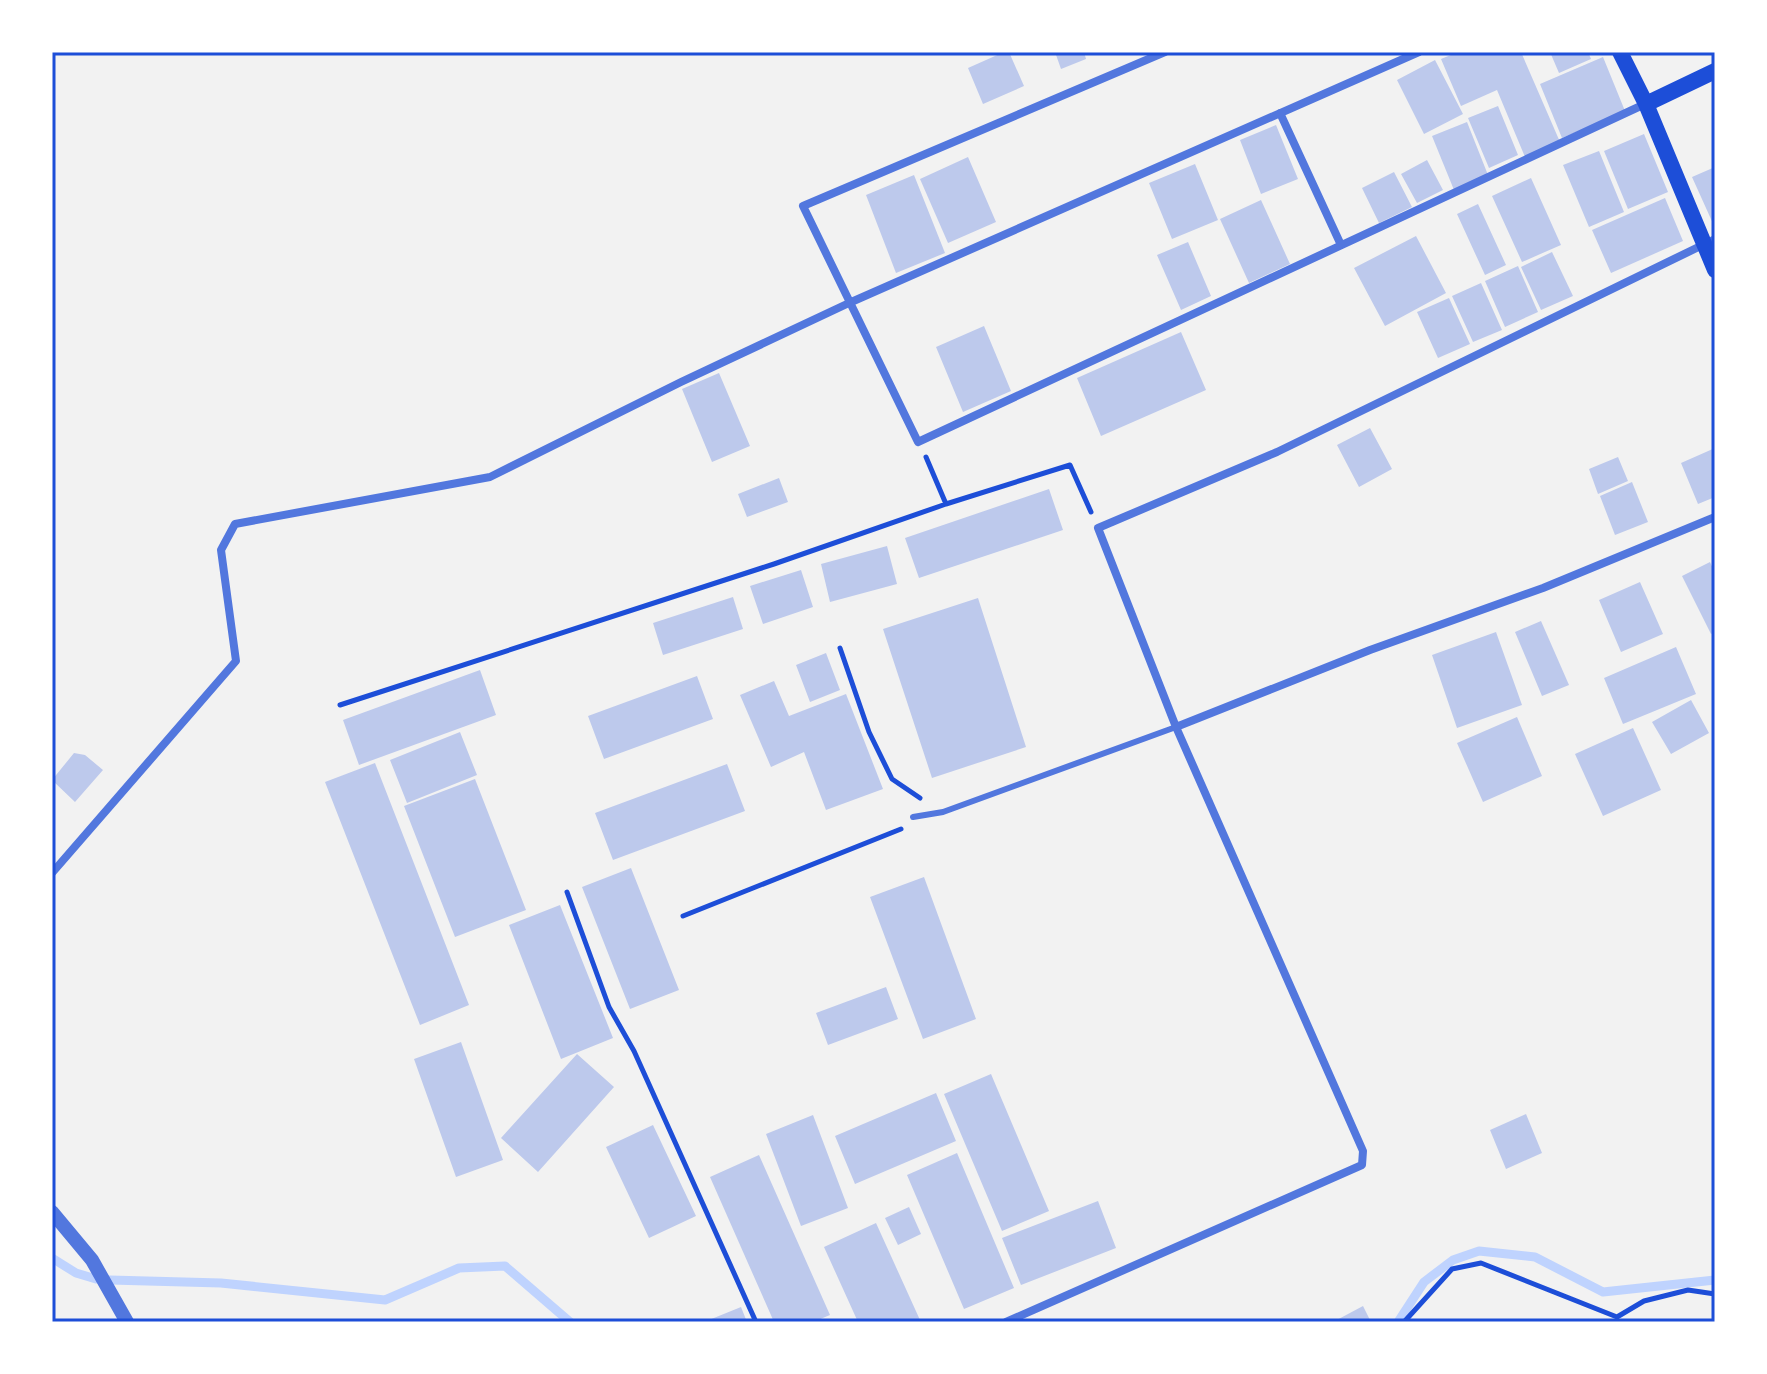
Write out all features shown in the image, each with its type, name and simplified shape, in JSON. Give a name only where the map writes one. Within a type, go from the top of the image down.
[{"type":"main road","points":[[1620,52],[1710,241],[1715,270]]},
{"type":"main road","points":[[1646,104],[1715,71]]},
{"type":"street","points":[[1165,52],[803,206],[918,442],[1646,104]]},
{"type":"street","points":[[52,873],[236,661],[221,550],[235,524],[490,477],[849,303],[1419,52]]},
{"type":"street","points":[[1280,113],[1341,245]]},
{"type":"street","points":[[1006,1322],[1362,1165],[1363,1151],[1176,727],[1098,528],[1277,452],[1710,241]]},
{"type":"street","points":[[1176,727],[1370,650],[1543,588],[1715,517]]},
{"type":"street","points":[[52,1212],[92,1260],[127,1322]]},
{"type":"lane","points":[[913,817],[943,812],[1176,727]]},
{"type":"path","points":[[918,442],[933,469],[946,504]]},
{"type":"path","points":[[340,705],[1070,465],[1098,528]]},
{"type":"path","points":[[840,648],[869,732],[892,779],[923,800]]},
{"type":"path","points":[[683,916],[898,831],[913,817]]},
{"type":"path","points":[[567,892],[609,1007],[634,1051],[756,1322]]},
{"type":"path","points":[[1404,1322],[1452,1269],[1481,1263],[1617,1317],[1644,1301],[1688,1290],[1715,1294]]},
{"type":"building","points":[[1009,52],[1024,86],[983,104],[968,68]]},
{"type":"building","points":[[1055,52],[1084,52],[1086,59],[1061,69]]},
{"type":"building","points":[[1458,52],[1521,52],[1560,142],[1525,157],[1497,90],[1461,106],[1441,59]]},
{"type":"building","points":[[1550,52],[1588,52],[1591,59],[1559,73]]},
{"type":"building","points":[[1603,57],[1625,111],[1562,138],[1540,84]]},
{"type":"building","points":[[1435,60],[1463,114],[1424,134],[1397,80]]},
{"type":"building","points":[[1498,106],[1518,155],[1489,168],[1468,118]]},
{"type":"building","points":[[1467,122],[1488,175],[1454,190],[1432,136]]},
{"type":"building","points":[[1276,125],[1298,179],[1261,194],[1240,140]]},
{"type":"building","points":[[1644,134],[1668,192],[1628,209],[1604,151]]},
{"type":"building","points":[[1599,151],[1624,212],[1589,227],[1563,165]]},
{"type":"building","points":[[968,157],[996,222],[948,243],[920,179]]},
{"type":"building","points":[[1427,160],[1443,190],[1417,203],[1401,174]]},
{"type":"building","points":[[1195,164],[1218,220],[1172,239],[1149,183]]},
{"type":"building","points":[[1715,167],[1715,228],[1692,177]]},
{"type":"building","points":[[1394,172],[1412,207],[1379,223],[1362,188]]},
{"type":"building","points":[[914,175],[945,253],[896,273],[866,195]]},
{"type":"building","points":[[1531,178],[1561,245],[1522,262],[1492,196]]},
{"type":"building","points":[[1665,198],[1683,241],[1611,273],[1592,230]]},
{"type":"building","points":[[1261,200],[1290,264],[1249,283],[1220,219]]},
{"type":"building","points":[[1478,204],[1506,265],[1485,275],[1457,214]]},
{"type":"building","points":[[1416,236],[1446,293],[1385,326],[1354,268]]},
{"type":"building","points":[[1188,242],[1211,296],[1181,310],[1157,255]]},
{"type":"building","points":[[1552,252],[1573,296],[1541,310],[1521,267]]},
{"type":"building","points":[[1518,266],[1538,312],[1505,327],[1485,281]]},
{"type":"building","points":[[1481,283],[1502,330],[1473,342],[1452,296]]},
{"type":"building","points":[[1449,298],[1470,344],[1438,358],[1417,312]]},
{"type":"building","points":[[984,326],[1011,391],[963,412],[936,347]]},
{"type":"building","points":[[1181,332],[1206,390],[1101,436],[1077,378]]},
{"type":"building","points":[[719,373],[750,446],[712,462],[682,389]]},
{"type":"building","points":[[1370,428],[1392,469],[1359,487],[1337,445]]},
{"type":"building","points":[[1715,448],[1715,497],[1698,504],[1681,463]]},
{"type":"building","points":[[1618,457],[1628,481],[1598,494],[1589,469]]},
{"type":"building","points":[[779,478],[788,502],[747,517],[738,494]]},
{"type":"building","points":[[1632,482],[1648,522],[1615,535],[1600,496]]},
{"type":"building","points":[[1049,489],[1063,530],[919,578],[905,538]]},
{"type":"building","points":[[887,546],[897,584],[830,602],[821,564]]},
{"type":"building","points":[[1710,562],[1715,573],[1715,632],[1711,634],[1682,576]]},
{"type":"building","points":[[801,570],[813,607],[763,624],[750,586]]},
{"type":"building","points":[[1640,582],[1663,634],[1621,652],[1599,600]]},
{"type":"building","points":[[733,597],[743,629],[663,655],[653,623]]},
{"type":"building","points":[[978,598],[1026,747],[932,778],[883,629]]},
{"type":"building","points":[[1541,621],[1569,685],[1542,696],[1515,632]]},
{"type":"building","points":[[1496,632],[1522,705],[1457,728],[1432,655]]},
{"type":"building","points":[[1676,647],[1696,694],[1623,724],[1604,678]]},
{"type":"building","points":[[826,653],[840,690],[810,702],[796,665]]},
{"type":"building","points":[[480,670],[496,715],[359,765],[343,720]]},
{"type":"building","points":[[697,676],[713,719],[604,759],[588,716]]},
{"type":"building","points":[[774,681],[789,716],[846,694],[883,789],[826,810],[804,752],[771,767],[740,695]]},
{"type":"building","points":[[1691,700],[1709,733],[1671,754],[1652,722]]},
{"type":"building","points":[[1517,717],[1542,776],[1483,802],[1457,743]]},
{"type":"building","points":[[1633,728],[1661,790],[1603,816],[1575,754]]},
{"type":"building","points":[[460,732],[477,775],[407,803],[390,760]]},
{"type":"building","points":[[74,753],[85,755],[103,770],[75,802],[52,780]]},
{"type":"building","points":[[375,763],[469,1005],[420,1025],[325,782]]},
{"type":"building","points":[[727,764],[745,811],[613,860],[595,813]]},
{"type":"building","points":[[475,779],[526,910],[455,937],[404,806]]},
{"type":"building","points":[[631,868],[679,990],[630,1009],[582,887]]},
{"type":"building","points":[[924,877],[976,1019],[923,1039],[870,897]]},
{"type":"building","points":[[560,905],[613,1038],[561,1059],[509,925]]},
{"type":"building","points":[[886,987],[898,1019],[828,1045],[816,1013]]},
{"type":"building","points":[[461,1042],[503,1160],[456,1177],[414,1059]]},
{"type":"building","points":[[577,1054],[614,1087],[538,1172],[501,1138]]},
{"type":"building","points":[[991,1074],[1049,1211],[1002,1231],[944,1094]]},
{"type":"building","points":[[936,1093],[956,1141],[855,1184],[835,1136]]},
{"type":"building","points":[[1526,1114],[1542,1153],[1506,1169],[1490,1130]]},
{"type":"building","points":[[813,1115],[848,1208],[801,1226],[766,1134]]},
{"type":"building","points":[[653,1125],[696,1216],[649,1238],[606,1147]]},
{"type":"building","points":[[957,1153],[1014,1288],[964,1309],[907,1175]]},
{"type":"building","points":[[759,1155],[830,1315],[813,1322],[774,1322],[710,1177]]},
{"type":"building","points":[[1098,1201],[1116,1248],[1021,1285],[1002,1238]]},
{"type":"building","points":[[909,1207],[921,1234],[898,1245],[885,1218]]},
{"type":"building","points":[[876,1223],[920,1320],[916,1322],[858,1322],[824,1247]]},
{"type":"building","points":[[1363,1306],[1371,1322],[1333,1322]]},
{"type":"building","points":[[741,1307],[747,1322],[704,1322]]},
{"type":"waterway","points":[[1398,1322],[1424,1282],[1453,1260],[1479,1251],[1535,1257],[1603,1292],[1715,1280]]},
{"type":"waterway","points":[[52,1258],[76,1273],[96,1279]]},
{"type":"waterway","points":[[110,1280],[221,1283],[385,1300],[459,1268],[505,1266],[570,1322]]}]
